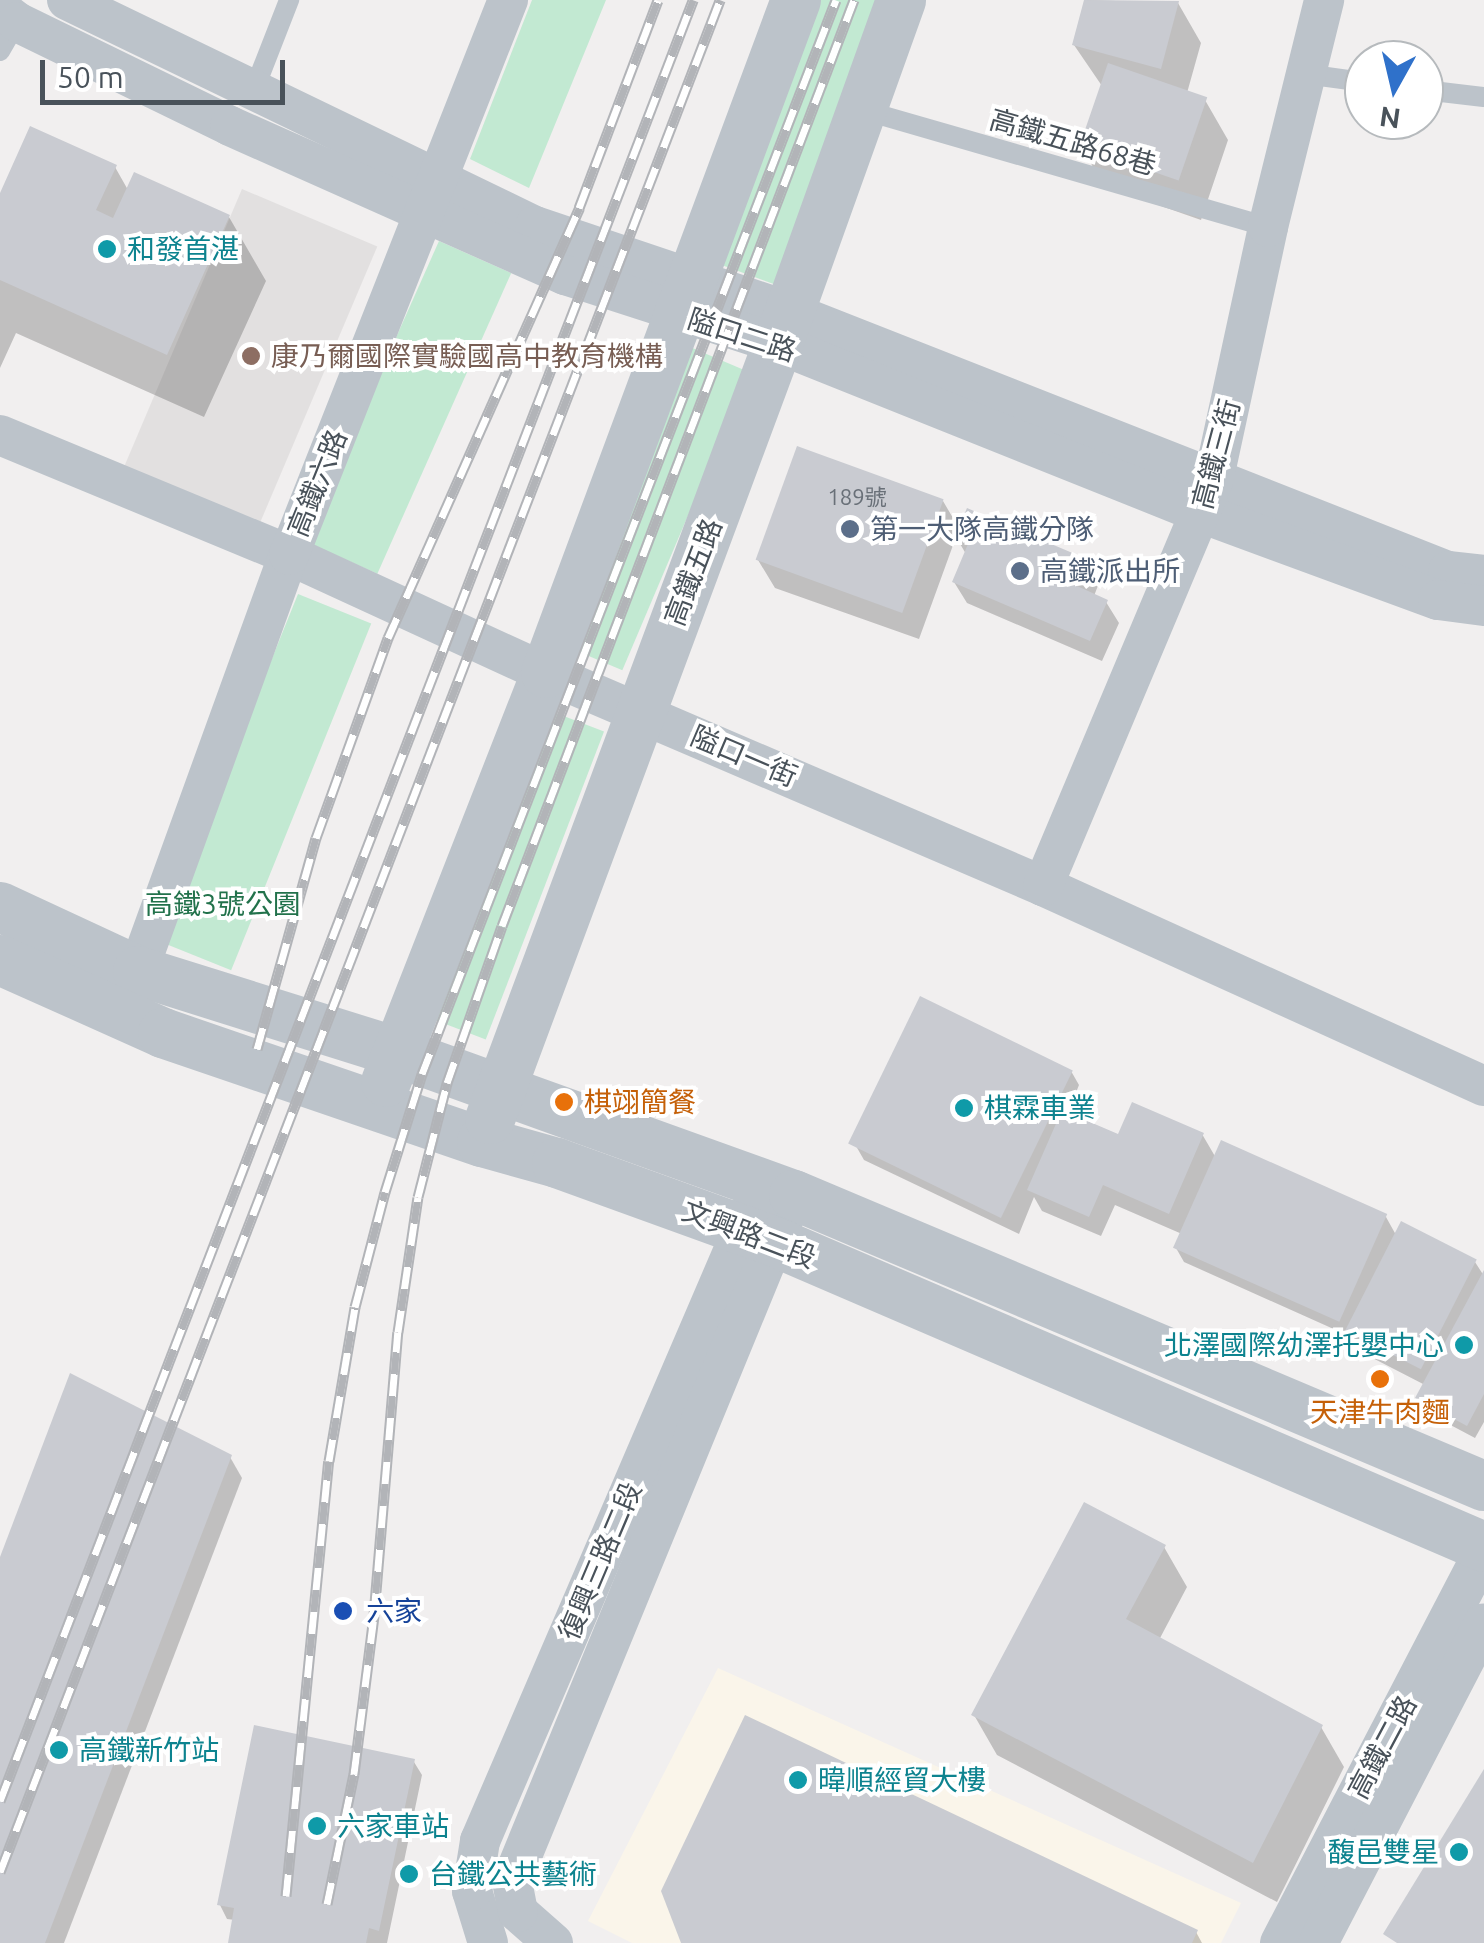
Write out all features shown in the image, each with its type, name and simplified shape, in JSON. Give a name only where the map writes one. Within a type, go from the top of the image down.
[{"type":"street","name":"隘口二路","points":[[66,0],[254,90],[432,198]]},
{"type":"street","name":"高鐵六路","points":[[138,971],[288,556],[508,0]]},
{"type":"street","points":[[376,1105],[546,673],[796,0]]},
{"type":"street","name":"高鐵五路","points":[[482,1142],[784,328],[901,0]]},
{"type":"street","name":"高鐵三街","points":[[1044,886],[1207,498],[1324,0]]},
{"type":"street","name":"隘口二路","points":[[6,27],[432,198],[528,241],[686,298],[784,328],[1207,498],[1438,600],[1484,606]]},
{"type":"street","name":"隘口一街","points":[[0,435],[288,556],[546,673],[1044,886],[1484,1086]]},
{"type":"street","name":"隘口二路","points":[[1207,498],[1448,571],[1484,575]]},
{"type":"street","name":"文興路二段","points":[[0,908],[138,971],[399,1053],[778,1189],[1484,1486]]},
{"type":"street","name":"文興路二段","points":[[0,960],[163,1033],[575,1170],[758,1236],[1484,1549]]},
{"type":"street","name":"復興三路二段","points":[[488,1943],[472,1891],[480,1841],[778,1189]]},
{"type":"street","name":"復興三路二段","points":[[553,1943],[518,1912],[512,1880],[758,1236]]},
{"type":"street","name":"高鐵二路","points":[[1280,1943],[1484,1549]]},
{"type":"street","name":"高鐵二路","points":[[1318,1943],[1484,1623]]},
{"type":"lane","points":[[254,90],[288,0]]},
{"type":"lane","points":[[1305,74],[1344,79]]},
{"type":"lane","points":[[1444,93],[1484,98]]},
{"type":"lane","name":"高鐵五路68巷","points":[[863,110],[1268,227]]},
{"type":"shaded area","name":"康乃爾國際實驗國高中教育機構","points":[[242,189],[377,246],[258,528],[122,471]]},
{"type":"shaded area","name":"暐順經貿大樓","points":[[718,1668],[1241,1903],[1221,1943],[632,1943],[588,1921]]},
{"type":"green space","points":[[532,0],[606,0],[529,188],[470,159]]},
{"type":"green space","points":[[812,0],[883,0],[779,286],[708,260]]},
{"type":"green space","points":[[439,241],[511,273],[377,574],[305,542]]},
{"type":"green space","points":[[690,347],[749,372],[622,670],[563,645]]},
{"type":"green space","name":"高鐵3號公園","points":[[298,594],[371,624],[231,970],[158,941]]},
{"type":"green space","points":[[548,710],[604,732],[486,1040],[430,1018]]},
{"type":"building","points":[[1084,0],[1179,1],[1161,69],[1072,45]]},
{"type":"building","points":[[1108,63],[1207,97],[1179,180],[1079,146]]},
{"type":"building","name":"和發首湛","points":[[30,126],[117,165],[96,210],[113,218],[134,172],[230,215],[167,355],[0,280],[0,193]]},
{"type":"building","name":"第一大隊高鐵分隊","points":[[797,446],[944,499],[902,613],[756,560]]},
{"type":"building","name":"高鐵派出所","points":[[967,508],[1089,560],[1077,586],[1108,600],[1090,641],[952,582],[968,544],[954,538]]},
{"type":"building","name":"棋霖車業","points":[[920,996],[1073,1071],[1001,1218],[848,1143]]},
{"type":"building","points":[[1132,1102],[1204,1133],[1169,1214],[1103,1185],[1089,1217],[1027,1190],[1062,1110],[1118,1134]]},
{"type":"building","points":[[1221,1140],[1387,1214],[1339,1322],[1173,1248]]},
{"type":"building","points":[[1401,1221],[1477,1260],[1421,1369],[1345,1331]]},
{"type":"building","name":"北澤國際幼澤托嬰中心","points":[[1484,1270],[1484,1394],[1467,1426],[1415,1398]]},
{"type":"building","name":"高鐵新竹站","points":[[70,1373],[232,1455],[45,1943],[0,1943],[0,1557]]},
{"type":"building","points":[[1084,1502],[1166,1545],[1126,1619],[1323,1725],[1253,1863],[971,1715]]},
{"type":"building","name":"暐順經貿大樓","points":[[745,1715],[1198,1930],[1192,1943],[681,1943],[661,1891]]},
{"type":"building","name":"六家車站","points":[[254,1725],[415,1759],[379,1931],[369,1928],[366,1943],[228,1943],[234,1908],[217,1905]]},
{"type":"building","name":"馥邑雙星","points":[[1484,1769],[1484,1943],[1397,1943],[1383,1934]]},
{"type":"railway","points":[[257,1049],[316,838],[388,638],[579,208],[658,0]]},
{"type":"railway","points":[[0,1801],[693,0]]},
{"type":"railway","points":[[0,1872],[720,0]]},
{"type":"railway","points":[[286,1896],[329,1461],[355,1307],[385,1192],[422,1074],[836,0]]},
{"type":"railway","points":[[327,1904],[354,1774],[374,1615],[398,1332],[418,1197],[447,1083],[502,926],[854,0]]},
{"type":"place","name":"和發首湛","points":[[107,249]]},
{"type":"place","name":"康乃爾國際實驗國高中教育機構","points":[[251,356]]},
{"type":"place","name":"第一大隊高鐵分隊","points":[[850,529]]},
{"type":"place","name":"高鐵派出所","points":[[1020,571]]},
{"type":"place","name":"棋翊簡餐","points":[[564,1102]]},
{"type":"place","name":"棋霖車業","points":[[964,1108]]},
{"type":"place","name":"北澤國際幼澤托嬰中心","points":[[1464,1345]]},
{"type":"place","name":"天津牛肉麵","points":[[1380,1379]]},
{"type":"place","name":"六家","points":[[343,1611]]},
{"type":"place","name":"高鐵新竹站","points":[[59,1750]]},
{"type":"place","name":"暐順經貿大樓","points":[[798,1780]]},
{"type":"place","name":"六家車站","points":[[317,1826]]},
{"type":"place","name":"馥邑雙星","points":[[1459,1852]]},
{"type":"place","name":"台鐵公共藝術","points":[[409,1874]]}]
